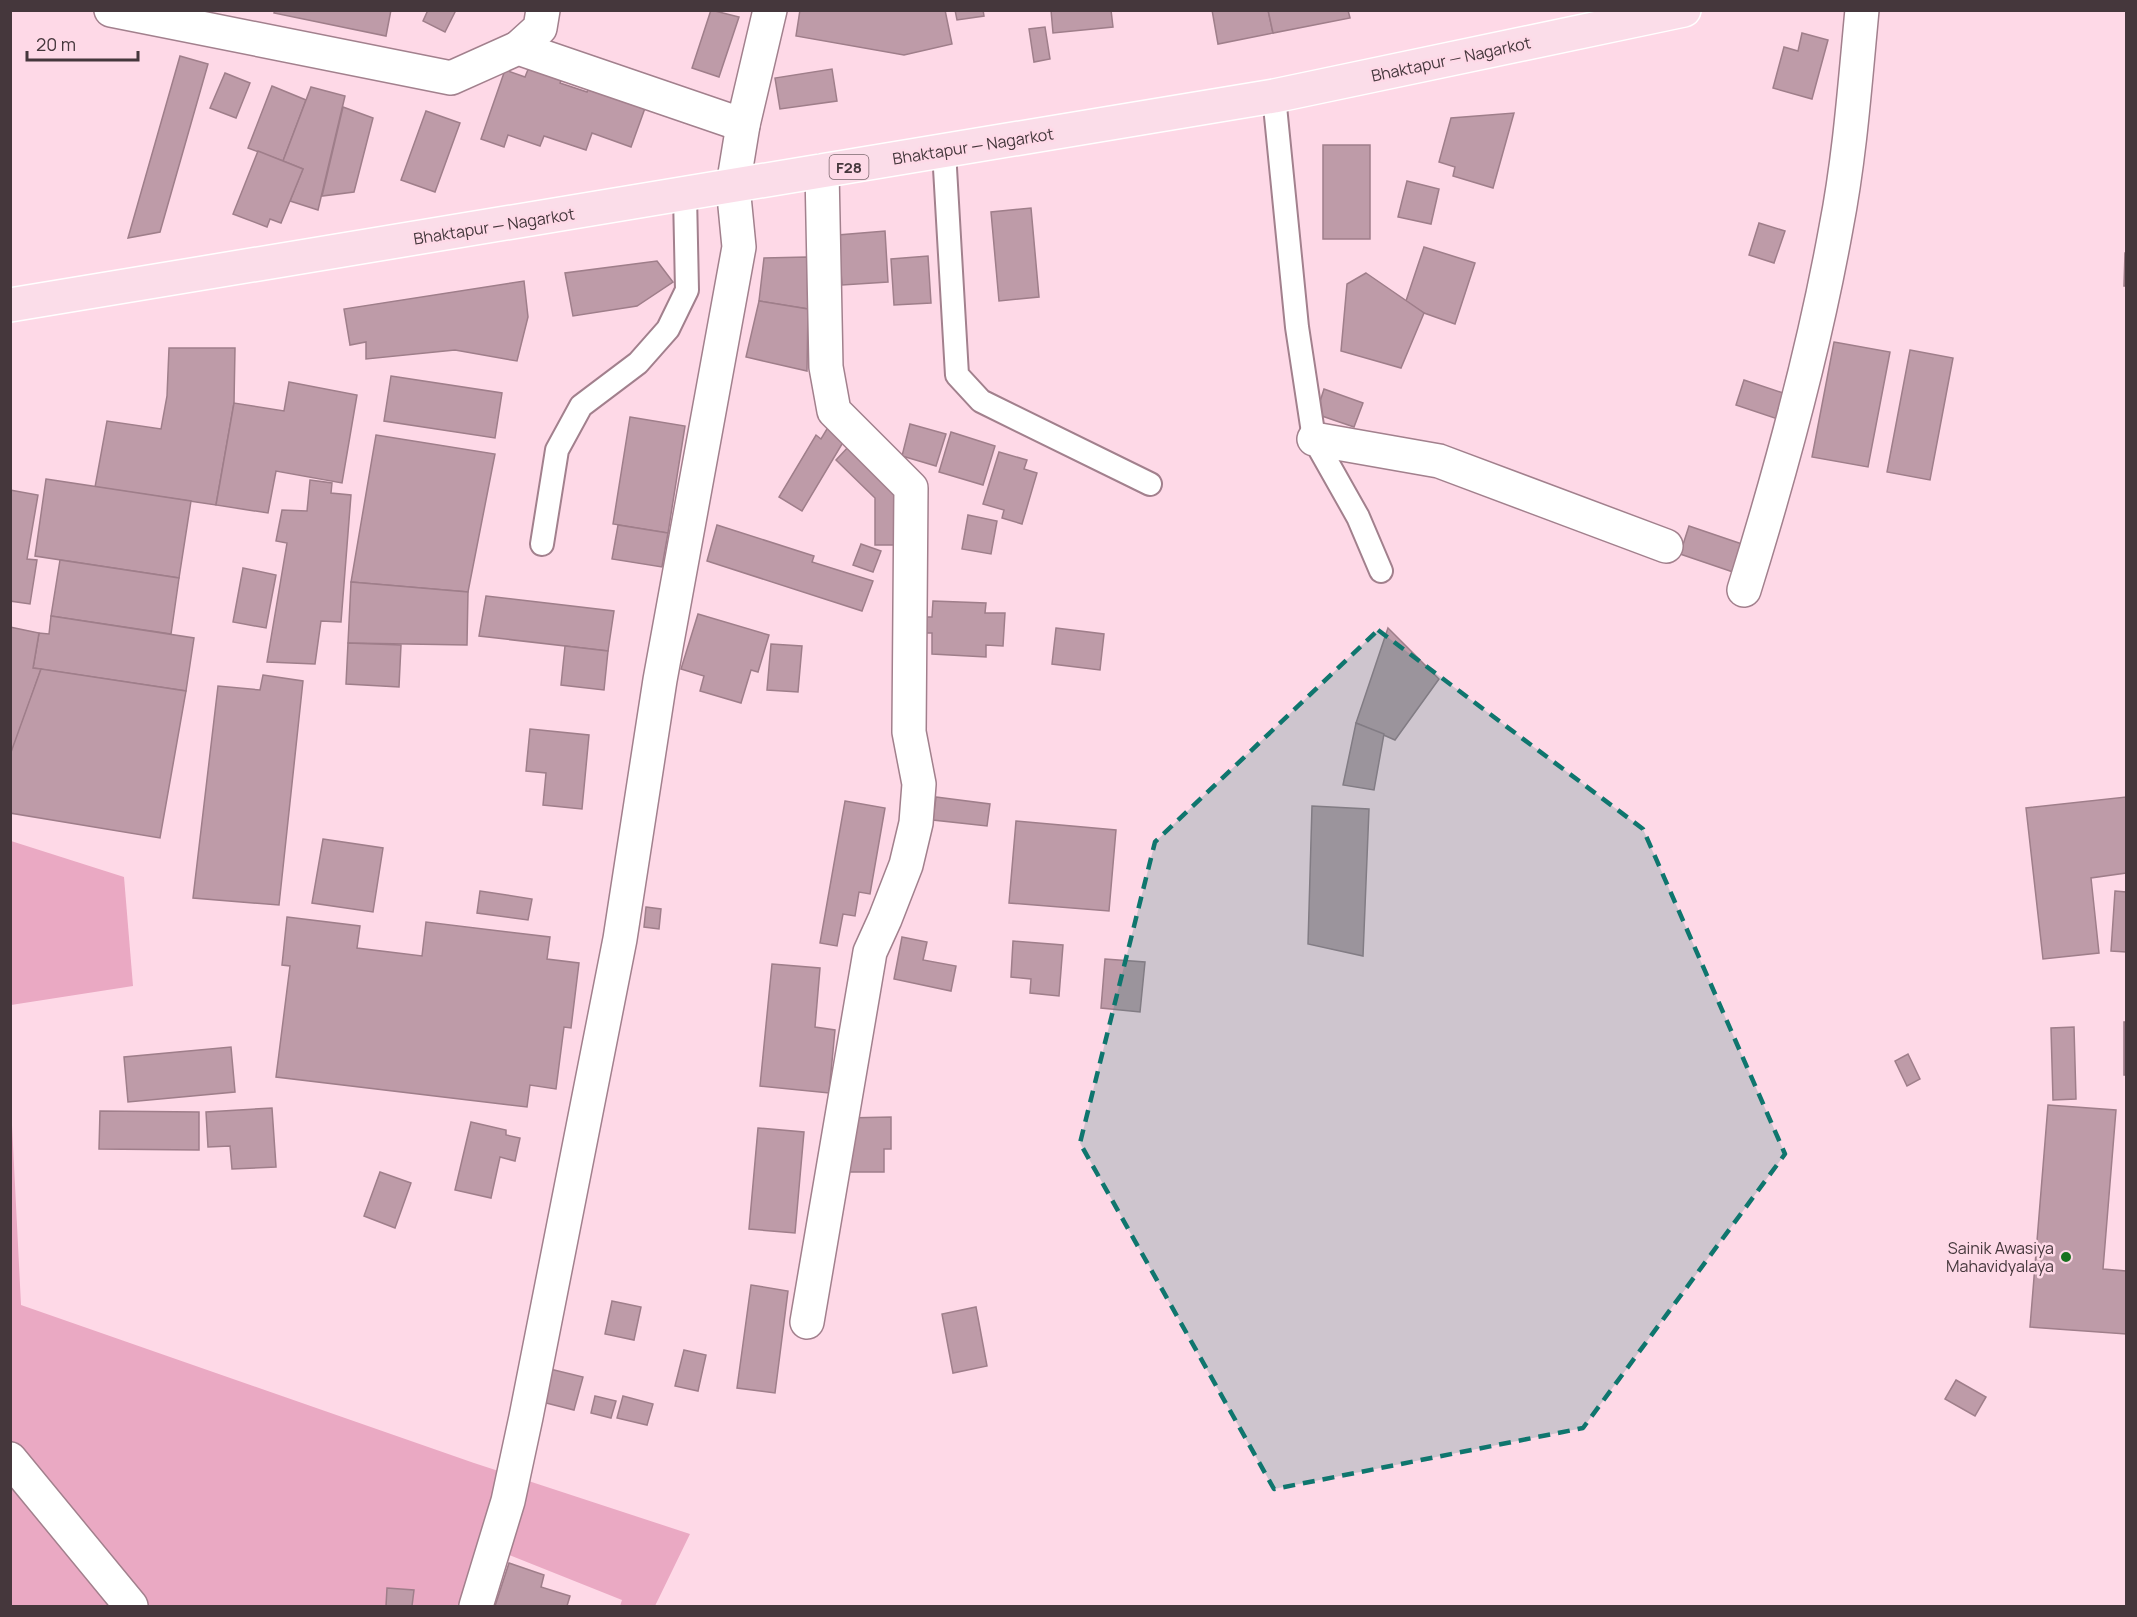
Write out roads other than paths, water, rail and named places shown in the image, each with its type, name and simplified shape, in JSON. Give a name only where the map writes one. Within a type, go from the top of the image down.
[{"type":"main road","name":"Bhaktapur — Nagarkot","points":[[10,305],[1274,96],[1684,10]]},
{"type":"street","points":[[111,10],[451,78],[519,48],[540,28],[543,10]]},
{"type":"street","points":[[476,1606],[508,1502],[620,939],[660,680],[739,247],[734,186],[743,125],[770,10]]},
{"type":"street","points":[[1744,590],[1784,463],[1837,228],[1853,109],[1862,10]]},
{"type":"street","points":[[519,48],[743,125]]},
{"type":"street","points":[[807,1322],[870,952],[906,866],[916,823],[919,784],[909,732],[912,488],[834,411],[826,367],[822,171]]},
{"type":"street","points":[[1314,439],[1439,461],[1666,546]]},
{"type":"street","points":[[10,1459],[131,1606]]},
{"type":"lane","points":[[1274,96],[1297,327],[1314,439],[1358,516],[1381,571]]},
{"type":"lane","points":[[944,151],[957,375],[981,401],[1150,484]]},
{"type":"lane","points":[[542,544],[557,450],[581,406],[638,363],[668,328],[687,290],[685,195]]},
{"type":"place","name":"Sainik Awasiya Mahavidyalaya","points":[[2066,1257]]}]
